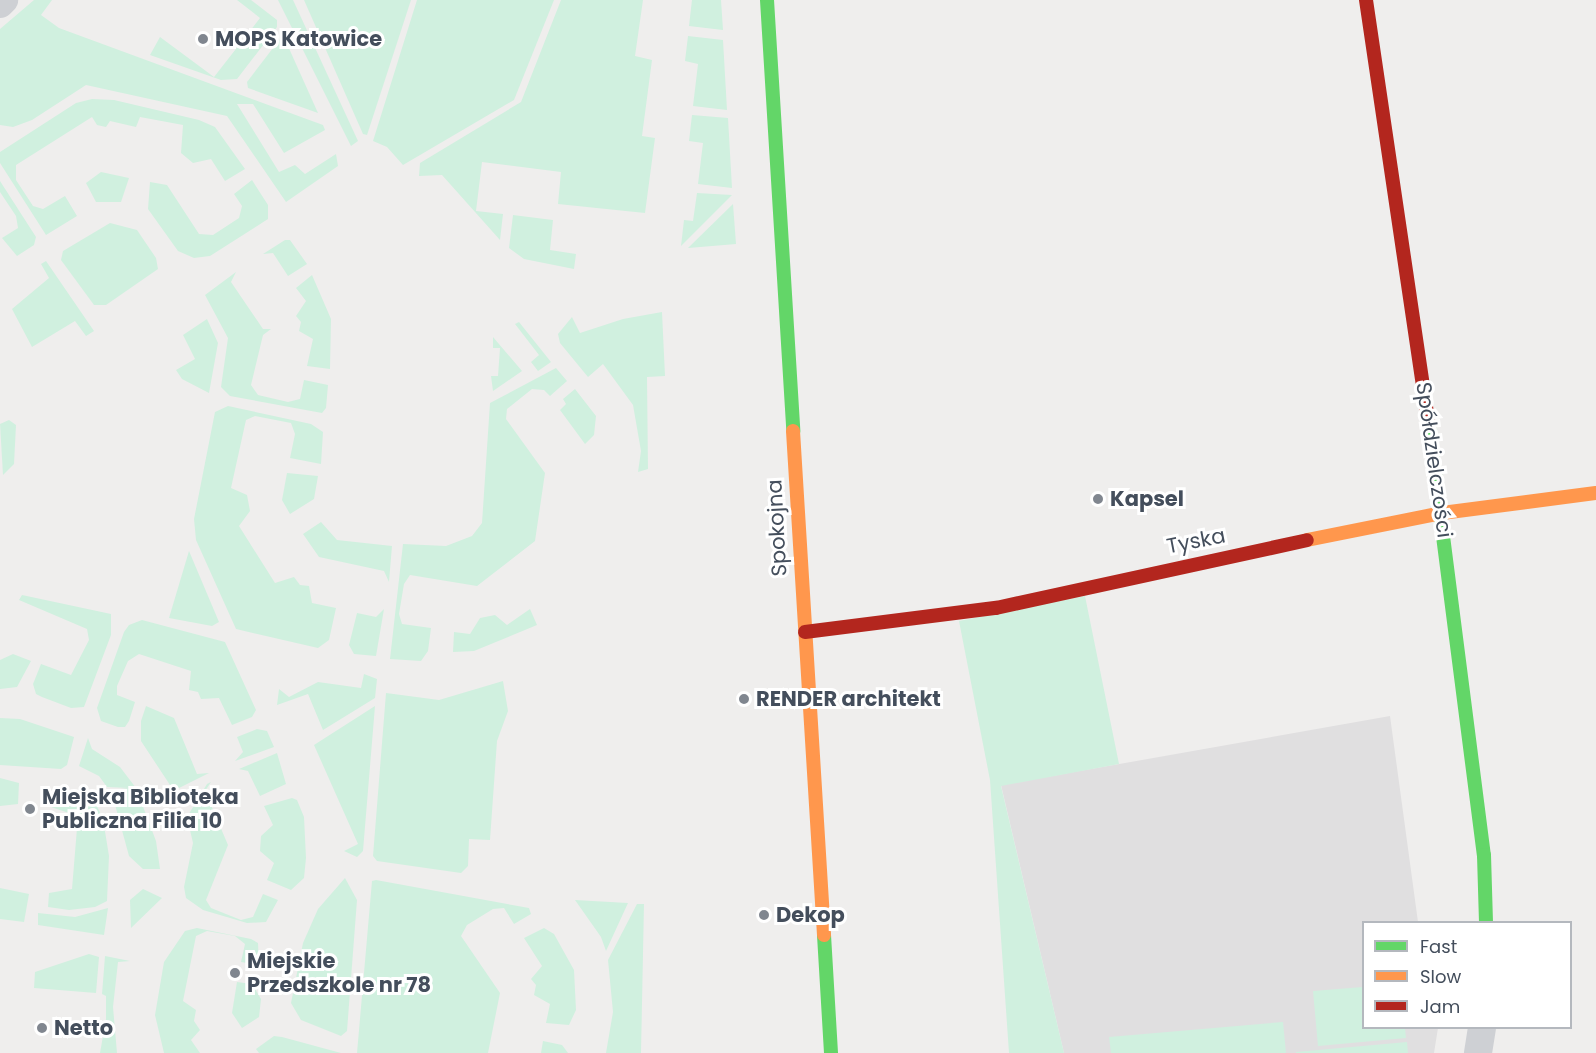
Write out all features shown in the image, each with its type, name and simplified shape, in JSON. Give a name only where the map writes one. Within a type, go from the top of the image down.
[{"type":"street","points":[[0,4],[4,0]]},
{"type":"street","name":"Spokojna","points":[[767,0],[831,1053]]},
{"type":"street","name":"Spółdzielczości","points":[[1366,0],[1442,513],[1484,855],[1486,921]]},
{"type":"street","name":"Tyska","points":[[805,632],[996,608],[1153,571],[1442,513],[1596,493]]},
{"type":"street","points":[[1478,1053],[1482,1029]]},
{"type":"shaded area","points":[[1390,716],[1418,921],[1362,921],[1362,1029],[1438,1029],[1434,1053],[1064,1053],[1001,785]]},
{"type":"green space","points":[[34,0],[52,0],[41,15],[59,28],[323,125],[325,130],[284,153],[253,104],[237,104],[279,172],[295,165],[305,174],[336,154],[338,166],[286,202],[227,116],[86,85],[32,120],[13,127],[0,125],[0,29]]},
{"type":"green space","points":[[237,0],[251,0],[277,20],[277,27],[237,79],[221,80],[150,55],[160,37],[214,77],[260,18]]},
{"type":"green space","points":[[278,0],[293,0],[358,141],[351,146]]},
{"type":"green space","points":[[304,0],[411,0],[367,135],[363,134]]},
{"type":"green space","points":[[417,0],[554,0],[514,100],[403,165],[387,147],[373,141]]},
{"type":"green space","points":[[561,0],[643,0],[635,56],[652,60],[642,136],[655,138],[645,213],[558,204],[561,172],[482,162],[476,211],[503,214],[500,240],[442,175],[419,176],[420,163],[521,102]]},
{"type":"green space","points":[[692,0],[721,0],[723,30],[689,26]]},
{"type":"green space","points":[[283,35],[318,113],[248,88],[247,82]]},
{"type":"green space","points":[[688,36],[723,40],[727,110],[693,106],[698,64],[685,61]]},
{"type":"green space","points":[[92,99],[114,100],[199,120],[215,127],[245,169],[225,181],[211,159],[193,163],[181,153],[183,125],[140,117],[136,127],[110,121],[106,127],[97,125],[92,117],[16,165],[16,180],[33,206],[43,209],[65,196],[77,216],[46,235],[0,163],[0,152],[76,103]]},
{"type":"green space","points":[[692,115],[728,118],[732,188],[698,184],[703,143],[689,141]]},
{"type":"green space","points":[[101,172],[129,178],[121,202],[96,202],[86,183]]},
{"type":"green space","points":[[252,180],[268,205],[268,219],[210,256],[194,258],[178,251],[148,209],[150,182],[167,185],[199,234],[213,235],[239,218],[242,206],[234,194]]},
{"type":"green space","points":[[0,181],[36,237],[34,245],[17,256],[2,238],[18,228],[16,216],[0,192]]},
{"type":"green space","points":[[697,193],[732,195],[681,246],[684,220],[693,221]]},
{"type":"green space","points":[[733,204],[736,244],[688,248]]},
{"type":"green space","points":[[513,215],[553,220],[550,250],[576,254],[574,269],[524,259],[509,248]]},
{"type":"green space","points":[[110,223],[137,230],[156,258],[158,269],[106,305],[94,305],[61,260],[63,251]]},
{"type":"green space","points":[[285,240],[290,240],[307,264],[288,276],[273,253],[263,254]]},
{"type":"green space","points":[[46,261],[94,331],[86,336],[75,321],[32,347],[12,309],[49,278],[41,264]]},
{"type":"green space","points":[[236,272],[231,282],[263,329],[271,329],[263,335],[251,385],[258,395],[288,402],[300,399],[304,380],[328,385],[326,408],[322,413],[230,396],[221,387],[228,338],[205,295]]},
{"type":"green space","points":[[312,275],[331,319],[330,369],[307,366],[313,339],[299,331],[301,322],[296,316],[306,301],[296,288]]},
{"type":"green space","points":[[662,312],[665,376],[647,377],[648,469],[638,472],[641,451],[633,405],[603,364],[588,377],[560,343],[558,334],[572,317],[580,333],[623,319]]},
{"type":"green space","points":[[207,319],[218,343],[209,393],[182,379],[176,370],[195,359],[183,335]]},
{"type":"green space","points":[[519,322],[551,362],[538,371],[531,362],[539,355],[515,324]]},
{"type":"green space","points":[[493,337],[522,371],[493,391],[491,376],[498,376],[500,348],[493,348]]},
{"type":"green space","points":[[556,368],[567,381],[550,396],[544,390],[532,389],[507,409],[506,419],[545,473],[535,541],[477,586],[410,575],[404,584],[399,614],[402,624],[431,628],[428,651],[421,661],[390,659],[403,544],[446,546],[472,536],[482,523],[490,403]]},
{"type":"green space","points":[[575,389],[596,416],[594,435],[585,444],[560,410],[566,404],[563,399]]},
{"type":"green space","points":[[228,406],[311,424],[323,432],[321,464],[290,458],[295,434],[291,423],[255,416],[246,420],[231,488],[247,495],[250,511],[239,526],[275,583],[294,577],[300,585],[309,586],[312,603],[336,608],[329,640],[318,648],[236,629],[196,540],[194,519],[215,412]]},
{"type":"green space","points":[[9,420],[16,425],[14,464],[3,475],[0,424]]},
{"type":"green space","points":[[287,473],[318,476],[314,499],[290,514],[282,500]]},
{"type":"green space","points":[[321,522],[337,540],[392,546],[389,582],[384,571],[319,557],[303,534]]},
{"type":"green space","points":[[189,551],[219,622],[212,626],[169,618]]},
{"type":"green space","points":[[22,595],[111,614],[111,635],[84,707],[71,708],[42,697],[36,694],[33,684],[41,664],[71,675],[89,640],[87,629],[19,600]]},
{"type":"green space","points":[[1085,596],[1119,764],[1001,786],[1064,1053],[1009,1053],[990,780],[959,621]]},
{"type":"green space","points":[[384,609],[376,656],[354,654],[349,645],[357,613],[376,617]]},
{"type":"green space","points":[[530,609],[537,625],[474,651],[453,652],[454,632],[470,634],[480,618],[495,615],[507,625]]},
{"type":"green space","points":[[142,620],[225,642],[256,710],[252,717],[232,725],[219,698],[201,699],[198,692],[189,690],[191,671],[139,654],[128,661],[117,686],[117,695],[135,702],[129,721],[125,727],[118,727],[101,721],[97,708],[124,632],[129,625]]},
{"type":"green space","points":[[13,654],[31,661],[17,687],[0,689],[0,660]]},
{"type":"green space","points":[[364,674],[377,679],[375,698],[323,730],[308,694],[277,705],[279,689],[289,697],[318,682],[361,688]]},
{"type":"green space","points":[[503,681],[508,711],[497,741],[490,840],[469,839],[468,866],[461,873],[377,861],[373,856],[386,693],[439,700]]},
{"type":"green space","points":[[146,706],[174,718],[197,774],[209,773],[179,788],[170,785],[141,741],[141,721]]},
{"type":"green space","points":[[375,706],[363,851],[357,857],[344,851],[358,844],[314,745]]},
{"type":"green space","points":[[0,718],[20,719],[74,737],[67,765],[61,769],[0,765]]},
{"type":"green space","points":[[257,729],[267,731],[274,747],[235,761],[243,752],[237,737]]},
{"type":"green space","points":[[88,738],[92,749],[120,767],[136,788],[156,841],[160,869],[143,869],[129,856],[111,790],[129,788],[107,787],[99,776],[79,766]]},
{"type":"green space","points":[[277,753],[286,784],[260,796],[248,771],[239,769]]},
{"type":"green space","points":[[0,778],[19,783],[18,804],[0,806]]},
{"type":"green space","points":[[211,782],[205,791],[228,845],[206,900],[211,908],[241,920],[253,917],[263,894],[278,900],[266,922],[247,923],[203,910],[186,898],[184,887],[193,843],[187,817],[207,784]]},
{"type":"green space","points":[[49,791],[94,800],[103,819],[109,856],[107,901],[95,907],[69,910],[48,907],[49,893],[72,889],[78,816],[48,806]]},
{"type":"green space","points":[[292,798],[297,800],[304,817],[306,858],[304,878],[291,890],[267,880],[274,863],[260,851],[261,836],[273,825],[264,806]]},
{"type":"green space","points":[[345,878],[357,900],[347,1031],[341,1036],[301,1020],[291,1003],[303,943],[318,909]]},
{"type":"green space","points":[[372,881],[529,908],[531,914],[514,924],[504,908],[493,909],[467,925],[461,936],[500,993],[488,1053],[357,1053]]},
{"type":"green space","points":[[0,888],[29,894],[24,922],[0,919]]},
{"type":"green space","points":[[143,889],[162,898],[131,928],[130,900]]},
{"type":"green space","points":[[575,900],[628,903],[606,951],[601,937]]},
{"type":"green space","points":[[637,904],[644,904],[641,1053],[606,1053],[613,1012],[608,960]]},
{"type":"green space","points":[[108,908],[104,935],[38,925],[38,913],[75,917]]},
{"type":"green space","points":[[197,928],[251,939],[258,943],[259,965],[241,962],[245,944],[235,936],[207,931],[196,936],[183,1001],[196,1010],[194,1021],[200,1030],[191,1040],[200,1053],[164,1053],[155,1015],[164,962],[185,931]]},
{"type":"green space","points":[[544,928],[554,934],[574,970],[576,1010],[569,1025],[546,1023],[550,1004],[534,995],[536,985],[531,979],[542,966],[524,938]]},
{"type":"green space","points":[[89,954],[99,957],[96,993],[34,988],[35,972]]},
{"type":"green space","points":[[105,956],[130,961],[118,962],[113,1007],[117,1053],[100,1053],[106,1019],[106,996],[102,994]]},
{"type":"green space","points":[[237,982],[252,984],[261,999],[259,1017],[242,1028],[232,1013]]},
{"type":"green space","points":[[1362,987],[1362,1029],[1405,1029],[1406,1038],[1318,1046],[1313,991]]},
{"type":"green space","points":[[1283,1022],[1286,1053],[1111,1053],[1109,1037]]},
{"type":"green space","points":[[274,1036],[341,1053],[259,1053],[256,1049]]},
{"type":"green space","points":[[543,1041],[562,1045],[568,1053],[541,1053]]},
{"type":"green space","points":[[1407,1042],[1408,1053],[1296,1053],[1296,1052]]},
{"type":"traffic: fast","points":[[767,0],[793,431]]},
{"type":"traffic: fast","points":[[1428,419],[1484,855],[1486,921]]},
{"type":"traffic: fast","points":[[824,935],[831,1053]]},
{"type":"traffic: slow","points":[[793,431],[824,935]]},
{"type":"traffic: slow","points":[[1307,540],[1442,513],[1596,493]]},
{"type":"traffic: jam","points":[[1366,0],[1428,419]]},
{"type":"traffic: jam","points":[[805,632],[996,608],[1307,540]]},
{"type":"place","name":"MOPS Katowice","points":[[203,39]]},
{"type":"place","name":"Kapsel","points":[[1098,499]]},
{"type":"place","name":"RENDER architekt","points":[[744,699]]},
{"type":"place","name":"Miejska Biblioteka Publiczna Filia 10","points":[[30,809]]},
{"type":"place","name":"Dekop","points":[[764,915]]},
{"type":"place","name":"Miejskie Przedszkole nr 78","points":[[235,973]]},
{"type":"place","name":"Netto","points":[[42,1028]]}]
